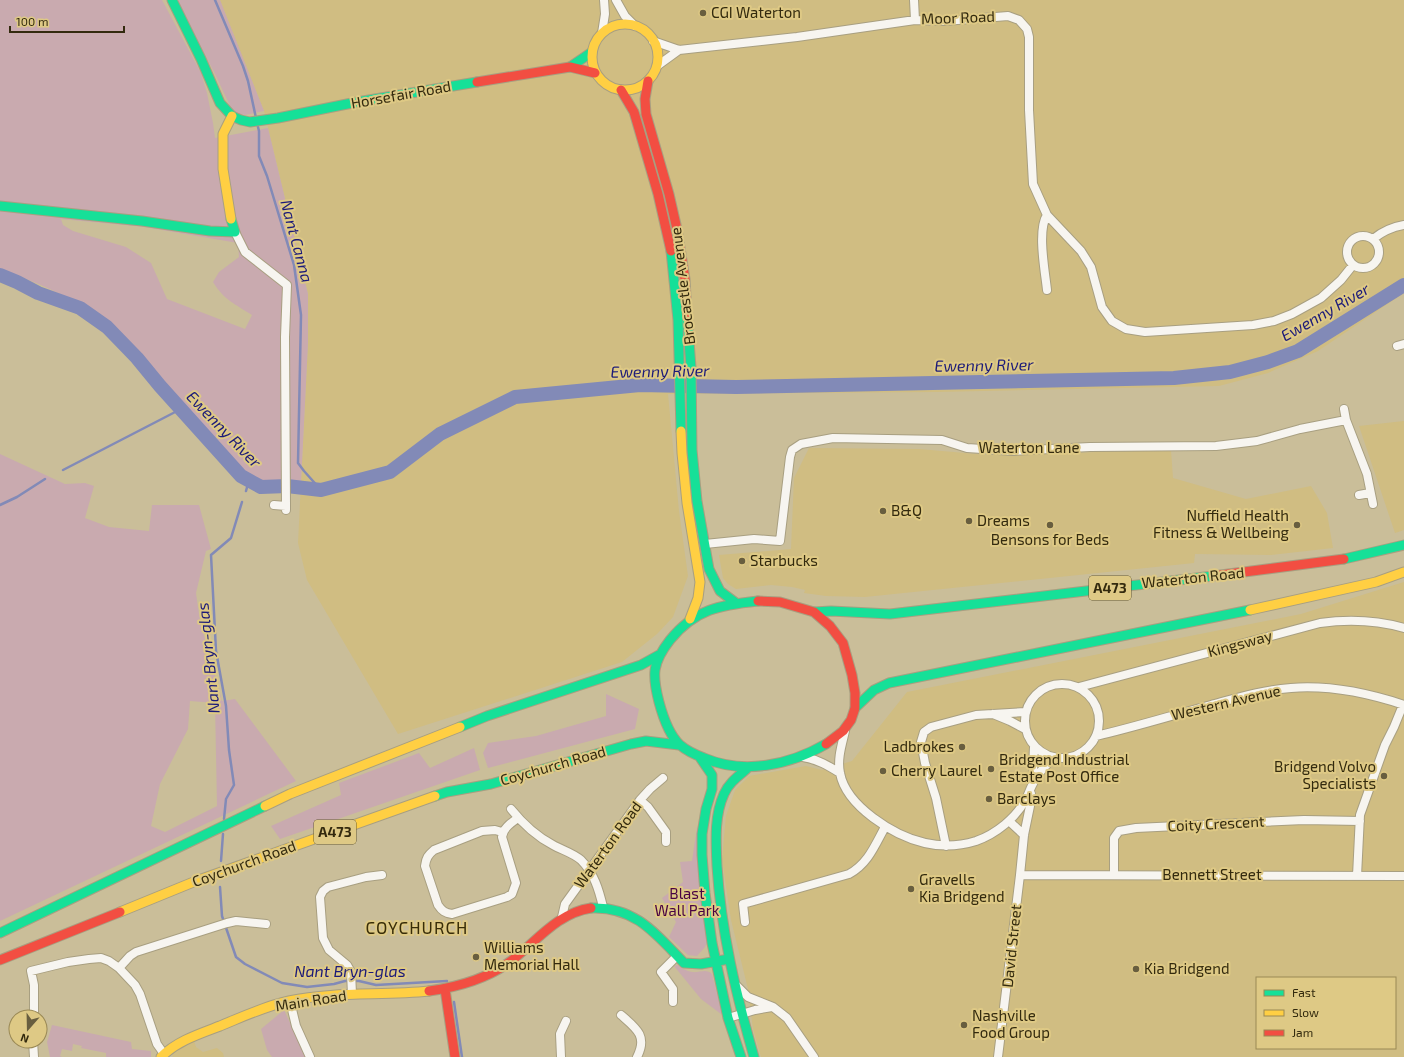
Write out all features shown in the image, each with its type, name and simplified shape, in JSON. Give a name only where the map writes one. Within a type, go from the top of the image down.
[{"type":"main road","points":[[0,206],[134,220],[210,231],[235,232],[230,217],[223,169],[223,134],[232,116],[220,103],[201,59],[172,0]]},
{"type":"main road","points":[[626,24],[634,26],[645,32],[653,41],[657,49],[657,66],[654,74],[640,87],[631,90],[621,90],[606,85],[595,73],[592,63],[592,52],[595,41],[602,33],[609,28],[626,24]]},
{"type":"main road","name":"Horsefair Road","points":[[570,67],[592,52]]},
{"type":"main road","name":"Horsefair Road","points":[[232,116],[250,122],[278,118],[363,101],[570,67],[595,73]]},
{"type":"main road","name":"Brocastle Avenue","points":[[648,80],[645,99],[646,114],[669,194],[677,229],[685,279],[691,367],[692,450],[697,501],[709,569],[714,583],[720,591],[736,603]]},
{"type":"main road","name":"Brocastle Avenue","points":[[621,90],[634,112],[644,143],[658,194],[670,248],[678,320],[682,453],[687,503],[700,582],[698,598],[690,619]]},
{"type":"main road","name":"Waterton Road","points":[[814,612],[831,610],[890,614],[1263,570],[1350,558],[1404,545]]},
{"type":"main road","points":[[855,708],[871,692],[879,687],[889,684],[1290,601],[1376,582],[1404,572]]},
{"type":"main road","points":[[0,932],[290,794],[487,716],[641,665],[659,655],[690,619],[711,609],[736,603],[758,601],[781,602],[814,612],[835,631],[843,642],[853,675],[855,708],[851,720],[846,728],[820,748],[776,764],[749,768],[722,765],[698,756],[679,745],[666,723],[657,695],[655,667],[659,655]]},
{"type":"main road","name":"Coychurch Road","points":[[0,960],[196,881],[447,792],[491,784],[631,744],[646,741],[679,745]]},
{"type":"main road","points":[[698,756],[712,775],[712,789],[706,809],[702,834],[705,893],[716,961],[728,1018],[741,1057]]},
{"type":"main road","points":[[749,768],[734,780],[724,794],[719,814],[716,840],[717,884],[723,928],[741,1014],[754,1057]]},
{"type":"main road","points":[[603,907],[614,909],[640,921],[684,963],[699,965],[729,959]]},
{"type":"main road","name":"Main Road","points":[[162,1055],[172,1047],[188,1038],[290,1001],[352,994],[445,989],[463,984],[501,968],[511,961],[544,931],[572,912],[586,908],[603,907]]},
{"type":"main road","points":[[445,989],[455,1057]]},
{"type":"street","points":[[602,33],[605,14],[604,0]]},
{"type":"street","points":[[616,0],[634,26]]},
{"type":"street","points":[[914,0],[914,20]]},
{"type":"street","name":"Moor Road","points":[[653,41],[679,50],[797,37],[914,20],[945,21],[1008,16],[1019,20],[1024,24],[1029,37],[1029,110],[1033,184],[1047,215],[1081,251],[1091,267],[1102,307],[1112,321],[1126,329],[1145,332],[1253,325],[1274,321],[1292,314],[1321,298],[1342,280],[1353,265]]},
{"type":"street","name":"Moor Road","points":[[657,66],[679,50]]},
{"type":"street","points":[[1047,215],[1044,220],[1041,233],[1047,290]]},
{"type":"street","points":[[1373,239],[1380,233],[1390,228],[1404,225]]},
{"type":"street","points":[[235,232],[244,252],[287,284],[285,337],[286,505],[274,505]]},
{"type":"street","points":[[1357,236],[1368,236],[1373,239],[1379,252],[1376,261],[1372,265],[1363,268],[1353,265],[1347,254],[1349,243],[1357,236]]},
{"type":"street","points":[[1344,409],[1346,420],[1368,474],[1370,494],[1373,504]]},
{"type":"street","name":"Waterton Lane","points":[[705,544],[754,539],[780,541],[790,457],[792,450],[800,444],[833,438],[942,440],[968,448],[1013,451],[1090,447],[1216,446],[1258,441],[1346,420]]},
{"type":"street","points":[[1358,496],[1370,494]]},
{"type":"street","name":"Kingsway","points":[[1079,687],[1334,621],[1361,620],[1385,623],[1404,628]]},
{"type":"street","points":[[1067,684],[1079,687],[1089,695],[1097,709],[1099,722],[1096,736],[1085,751],[1076,756],[1055,758],[1044,754],[1028,739],[1024,721],[1025,712],[1030,701],[1037,692],[1047,686],[1067,684]]},
{"type":"street","name":"Western Avenue","points":[[1096,736],[1239,697],[1290,688],[1345,690],[1374,696],[1403,705]]},
{"type":"street","points":[[1357,876],[1360,815],[1385,745],[1403,705]]},
{"type":"street","points":[[946,846],[936,798],[925,763],[921,742],[924,732],[931,727],[976,715],[1025,712]]},
{"type":"street","points":[[990,713],[1025,729]]},
{"type":"street","points":[[846,728],[840,751],[840,773],[845,787],[854,800],[869,815],[885,827],[924,843],[946,846],[961,845],[977,841],[996,831],[1009,821],[1025,801],[1035,779],[1049,761],[1055,758]]},
{"type":"street","points":[[1034,746],[1035,779]]},
{"type":"street","points":[[801,756],[816,759],[840,773]]},
{"type":"street","name":"Waterton Road","points":[[562,918],[565,904],[640,800],[663,778]]},
{"type":"street","name":"David Street","points":[[998,1057],[1024,835],[1030,806],[1031,790]]},
{"type":"street","points":[[640,800],[648,807],[666,832],[666,842]]},
{"type":"street","points":[[511,809],[518,818],[537,835],[580,859],[590,871],[596,882],[603,907]]},
{"type":"street","points":[[502,832],[495,830],[482,831],[434,850],[429,854],[426,859],[425,866],[441,910],[452,914],[507,897],[512,894],[516,883],[503,842],[502,832],[508,825],[518,818]]},
{"type":"street","name":"Coity Crescent","points":[[1114,875],[1114,838],[1119,831],[1136,828],[1304,820],[1360,821]]},
{"type":"street","points":[[1009,821],[1024,835]]},
{"type":"street","points":[[745,922],[743,904],[849,874],[858,870],[865,863],[885,827]]},
{"type":"street","points":[[352,994],[351,972],[347,965],[329,950],[323,938],[320,898],[323,891],[328,887],[366,877],[382,875]]},
{"type":"street","name":"Bennett Street","points":[[1020,875],[1404,876]]},
{"type":"street","points":[[119,968],[136,952],[224,924],[236,921],[266,924]]},
{"type":"street","points":[[673,1002],[673,989],[661,972],[677,956]]},
{"type":"street","points":[[34,1009],[34,985],[31,971],[68,962],[101,958],[119,968],[135,985],[140,994],[162,1055]]},
{"type":"street","points":[[736,985],[748,997],[772,1007],[787,1018],[814,1057]]},
{"type":"street","points":[[290,1001],[296,1026],[310,1057]]},
{"type":"street","points":[[728,1018],[755,1010],[772,1007]]},
{"type":"street","points":[[621,1015],[638,1029],[641,1037],[641,1048],[637,1057]]},
{"type":"street","points":[[561,1057],[560,1034],[566,1021]]},
{"type":"shaded area","points":[[220,0],[1404,0],[1404,293],[1318,351],[1268,373],[1219,386],[937,392],[668,394],[679,511],[688,576],[673,617],[657,634],[622,662],[398,734],[307,580],[298,543],[308,343],[308,294],[264,111]]},
{"type":"shaded area","points":[[1404,421],[1404,530],[1395,533],[1359,426]]},
{"type":"shaded area","points":[[809,448],[919,449],[988,455],[1171,450],[1173,478],[1246,499],[1311,486],[1327,513],[1333,548],[1271,555],[1195,554],[1194,563],[865,597],[826,596],[804,593],[805,590],[792,587],[771,585],[736,589],[728,584],[723,578],[719,555],[791,549],[794,478]]},
{"type":"shaded area","points":[[1404,582],[1404,1057],[761,1057],[753,1029],[748,989],[731,920],[722,859],[726,816],[735,790],[749,776],[806,766],[822,770],[852,761],[907,692],[1301,614]]},
{"type":"shaded area","points":[[194,1041],[196,1047],[203,1052],[217,1048],[223,1053],[224,1057],[173,1057],[172,1055],[180,1048]]},
{"type":"green space","points":[[0,0],[162,0],[201,73],[207,93],[215,138],[268,128],[308,294],[308,343],[301,483],[257,482],[240,469],[116,327],[95,313],[61,294],[0,270]],"holes":[[[61,219],[144,227],[238,243],[239,257],[219,272],[213,282],[221,293],[252,315],[245,329],[167,299],[151,263],[126,247],[73,231],[63,225]]]},
{"type":"green space","points":[[176,0],[220,0],[264,111],[245,115],[238,114],[232,110]]},
{"type":"green space","points":[[0,454],[65,484],[85,483],[94,486],[85,518],[109,527],[149,531],[152,505],[199,505],[211,549],[206,551],[196,593],[200,621],[222,701],[235,699],[296,781],[0,921]],"holes":[[[190,701],[215,703],[217,806],[165,832],[151,826],[160,784],[188,729]]]},
{"type":"green space","points":[[606,694],[639,709],[635,729],[488,768],[483,753],[488,743],[536,736],[606,716]]},
{"type":"green space","points":[[474,748],[480,770],[280,839],[271,826],[341,795],[339,783],[419,753],[430,768]]},
{"type":"green space","name":"Blast Wall Park","points":[[697,827],[708,940],[705,947],[697,956],[688,955],[669,937],[676,922],[662,898],[683,882],[680,862],[692,861]]},
{"type":"green space","points":[[677,965],[690,972],[707,971],[712,974],[721,1014],[701,999],[674,966]]},
{"type":"green space","points":[[284,1010],[306,1057],[272,1057],[267,1050],[261,1029]]},
{"type":"green space","points":[[52,1025],[131,1042],[132,1049],[151,1051],[151,1057],[106,1057],[106,1053],[81,1048],[82,1046],[73,1044],[72,1051],[62,1049],[60,1056],[62,1057],[50,1057],[48,1039]]},
{"type":"waterway","name":"Nant Canna","points":[[215,0],[243,66],[248,81],[256,118]]},
{"type":"waterway","name":"Nant Canna","points":[[257,123],[259,131],[259,156],[267,176],[294,265],[301,315],[298,463],[321,490]]},
{"type":"waterway","name":"Ewenny River","points":[[0,275],[38,293],[80,308],[107,327],[137,358],[160,386],[241,476],[261,487],[287,486],[321,490],[390,472],[440,434],[515,397],[640,385],[736,387],[1174,378],[1230,372],[1268,362],[1298,351],[1404,285]]},
{"type":"waterway","points":[[63,470],[181,409]]},
{"type":"waterway","points":[[0,505],[17,497],[45,479]]},
{"type":"waterway","name":"Nant Bryn-glas","points":[[246,491],[249,480]]},
{"type":"waterway","name":"Nant Bryn-glas","points":[[224,819],[226,799],[234,785],[229,750],[226,706],[216,651],[211,555],[231,538],[242,502]]},
{"type":"waterway","name":"Nant Bryn-glas","points":[[221,861],[223,834]]},
{"type":"waterway","name":"Nant Bryn-glas","points":[[220,887],[222,916],[236,957],[245,964],[282,983],[307,987],[334,984],[345,981],[359,981],[376,985],[447,981]]},
{"type":"waterway","name":"Nant Bryn-glas","points":[[454,1002],[462,1057]]},
{"type":"traffic: fast","points":[[172,0],[201,59],[220,103],[232,116],[241,120],[250,122],[278,118],[357,102],[477,82]]},
{"type":"traffic: fast","points":[[570,67],[592,52]]},
{"type":"traffic: fast","points":[[0,206],[142,221],[210,231],[235,232],[231,219]]},
{"type":"traffic: fast","points":[[671,251],[678,320],[681,431]]},
{"type":"traffic: fast","points":[[687,315],[691,367],[692,450],[697,501],[709,569],[720,591],[736,603]]},
{"type":"traffic: fast","points":[[1344,559],[1404,545]]},
{"type":"traffic: fast","points":[[814,612],[831,611],[890,614],[1213,576]]},
{"type":"traffic: fast","points":[[758,601],[732,604],[709,610],[689,621],[679,630],[664,648],[655,670],[655,684],[662,714],[667,725],[676,741],[689,751],[719,763],[735,766],[751,767],[782,762],[826,744]]},
{"type":"traffic: fast","points":[[855,708],[874,690],[889,683],[1250,610]]},
{"type":"traffic: fast","points":[[460,727],[487,716],[641,665],[659,655]]},
{"type":"traffic: fast","points":[[435,796],[447,792],[491,784],[631,744],[646,741],[679,745]]},
{"type":"traffic: fast","points":[[699,756],[712,775],[712,789],[706,809],[702,834],[705,893],[712,943],[728,1018],[741,1057]]},
{"type":"traffic: fast","points":[[749,767],[732,782],[724,794],[717,820],[716,848],[719,890],[730,962],[754,1057]]},
{"type":"traffic: fast","points":[[0,933],[265,806]]},
{"type":"traffic: fast","points":[[591,908],[620,912],[644,924],[654,932],[684,963],[701,964],[729,959]]},
{"type":"traffic: slow","points":[[625,24],[638,26],[653,39],[656,44],[658,57],[656,70],[643,85],[638,88],[625,90],[612,88],[597,75],[594,70],[592,57],[594,44],[607,29],[612,26],[625,24]]},
{"type":"traffic: slow","points":[[231,219],[223,169],[223,134],[232,116]]},
{"type":"traffic: slow","points":[[681,431],[687,503],[700,582],[698,598],[690,619]]},
{"type":"traffic: slow","points":[[1250,610],[1376,582],[1404,572]]},
{"type":"traffic: slow","points":[[265,806],[290,794],[460,727]]},
{"type":"traffic: slow","points":[[120,912],[196,881],[435,796]]},
{"type":"traffic: slow","points":[[161,1057],[167,1051],[189,1038],[280,1003],[324,996],[429,991]]},
{"type":"traffic: jam","points":[[477,82],[570,67],[595,73]]},
{"type":"traffic: jam","points":[[648,81],[645,99],[646,114],[669,194],[677,229],[685,279],[687,315]]},
{"type":"traffic: jam","points":[[621,90],[634,112],[658,194],[671,251]]},
{"type":"traffic: jam","points":[[1213,576],[1344,559]]},
{"type":"traffic: jam","points":[[758,601],[780,602],[814,612],[830,626],[843,643],[852,675],[855,693],[855,708],[851,720],[843,731],[826,744]]},
{"type":"traffic: jam","points":[[429,991],[451,987],[492,973],[511,961],[557,922],[579,911],[591,908]]},
{"type":"traffic: jam","points":[[0,960],[120,912]]},
{"type":"traffic: jam","points":[[445,989],[455,1057]]},
{"type":"place","name":"CGI Waterton","points":[[703,13]]},
{"type":"place","name":"B&Q","points":[[883,511]]},
{"type":"place","name":"Dreams","points":[[969,521]]},
{"type":"place","name":"Bensons for Beds","points":[[1050,525]]},
{"type":"place","name":"Nuffield Health Fitness & Wellbeing","points":[[1297,525]]},
{"type":"place","name":"Starbucks","points":[[742,561]]},
{"type":"place","name":"Ladbrokes","points":[[962,747]]},
{"type":"place","name":"Bridgend Industrial Estate Post Office","points":[[991,769]]},
{"type":"place","name":"Cherry Laurel","points":[[883,771]]},
{"type":"place","name":"Bridgend Volvo Specialists","points":[[1384,776]]},
{"type":"place","name":"Barclays","points":[[989,799]]},
{"type":"place","name":"Gravells Kia Bridgend","points":[[911,889]]},
{"type":"place","name":"Williams Memorial Hall","points":[[476,957]]},
{"type":"place","name":"Kia Bridgend","points":[[1136,969]]},
{"type":"place","name":"Nashville Food Group","points":[[964,1025]]},
{"type":"district","name":"COYCHURCH","points":[[417,928]]}]
